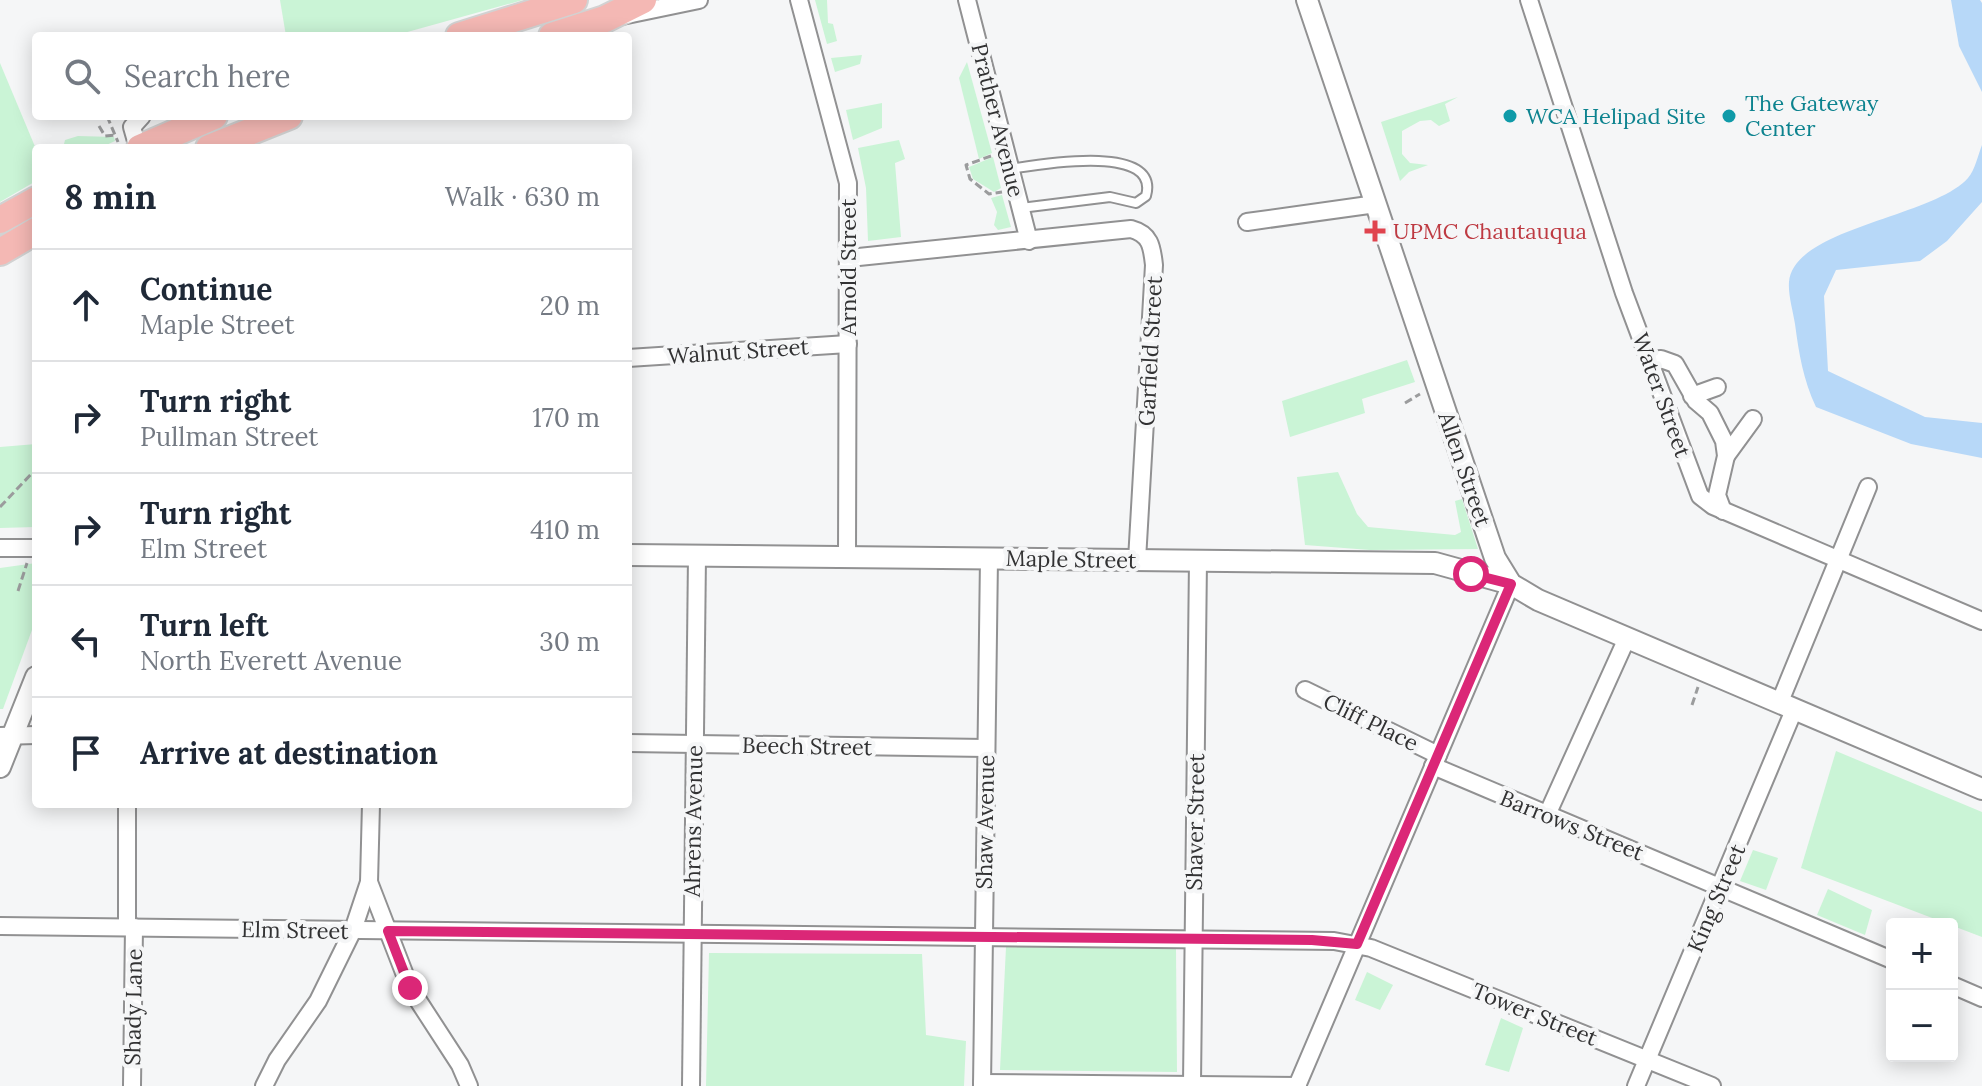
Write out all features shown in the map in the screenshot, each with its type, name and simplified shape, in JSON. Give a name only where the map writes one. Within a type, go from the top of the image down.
[{"type":"highway","points":[[472,32],[574,0]]},
{"type":"highway","points":[[564,32],[605,19],[643,0]]},
{"type":"highway","points":[[137,144],[203,120]]},
{"type":"highway","points":[[219,144],[279,120]]},
{"type":"highway","points":[[0,252],[32,235]]},
{"type":"street","points":[[605,19],[650,13],[699,0]]},
{"type":"street","name":"Arnold Street","points":[[799,0],[848,183],[847,548]]},
{"type":"street","name":"Prather Avenue","points":[[967,0],[1029,241]]},
{"type":"street","name":"Allen Street","points":[[1307,0],[1495,558],[1511,584]]},
{"type":"street","name":"Water Street","points":[[1529,0],[1649,360],[1700,496],[1723,511],[1982,621]]},
{"type":"street","points":[[132,144],[132,127],[138,120]]},
{"type":"street","points":[[1247,222],[1376,204]]},
{"type":"street","points":[[18,210],[32,229]]},
{"type":"street","name":"Garfield Street","points":[[1029,241],[1131,229],[1144,234],[1151,243],[1154,265],[1137,560]]},
{"type":"street","points":[[849,258],[1029,241]]},
{"type":"street","name":"Walnut Street","points":[[632,358],[848,344]]},
{"type":"street","points":[[1649,360],[1661,359],[1675,364],[1692,396],[1718,426],[1726,456]]},
{"type":"street","points":[[1692,396],[1717,387]]},
{"type":"street","points":[[1723,511],[1717,495],[1726,456],[1753,419]]},
{"type":"street","name":"King Street","points":[[1636,1086],[1721,888],[1838,560],[1868,487]]},
{"type":"street","points":[[0,548],[32,548]]},
{"type":"street","name":"Maple Street","points":[[632,555],[697,556],[847,548],[989,558],[1435,563],[1511,584]]},
{"type":"street","name":"Ahrens Avenue","points":[[691,1086],[697,556]]},
{"type":"street","name":"Shaw Avenue","points":[[982,1084],[989,558]]},
{"type":"street","name":"Shaver Street","points":[[1192,1083],[1198,560]]},
{"type":"street","points":[[982,1084],[1297,1086],[1511,584],[1538,600],[1982,789]]},
{"type":"street","points":[[1547,815],[1627,638]]},
{"type":"street","name":"Cliff Place","points":[[1305,690],[1435,760]]},
{"type":"street","points":[[0,767],[19,735],[32,691]]},
{"type":"street","name":"Beech Street","points":[[632,743],[986,748]]},
{"type":"street","name":"Barrows Street","points":[[1435,760],[1547,815],[1807,921],[1886,957]]},
{"type":"street","name":"Shady Lane","points":[[127,808],[132,1086]]},
{"type":"street","points":[[264,1086],[277,1060],[318,1001],[353,930],[369,882],[371,808]]},
{"type":"street","points":[[369,882],[410,988],[460,1065],[469,1086]]},
{"type":"street","name":"Elm Street","points":[[0,926],[692,936],[1312,940],[1357,944]]},
{"type":"street","name":"Tower Street","points":[[1357,944],[1712,1086]]},
{"type":"street","points":[[1958,988],[1982,998]]},
{"type":"lane","points":[[1010,169],[1060,162],[1117,160],[1144,177],[1147,184],[1146,196],[1136,203],[1110,197],[1021,208]]},
{"type":"path","points":[[109,120],[115,135],[129,144]]},
{"type":"path","points":[[99,126],[105,136],[115,135]]},
{"type":"path","points":[[993,155],[966,165],[968,177],[989,194],[1002,192]]},
{"type":"path","points":[[1405,403],[1427,391]]},
{"type":"path","points":[[0,507],[32,473]]},
{"type":"path","points":[[18,591],[32,551]]},
{"type":"path","points":[[1692,705],[1698,687]]},
{"type":"green space","points":[[280,0],[523,0],[407,32],[285,32]]},
{"type":"green space","points":[[815,0],[827,0],[828,23],[833,24],[837,41],[827,44]]},
{"type":"green space","points":[[862,55],[860,64],[835,72],[831,58]]},
{"type":"green space","points":[[967,62],[992,153],[979,159],[959,78]]},
{"type":"green space","points":[[0,63],[34,144],[32,183],[0,202]]},
{"type":"green space","points":[[1458,97],[1445,104],[1450,121],[1439,126],[1431,120],[1420,121],[1402,131],[1402,154],[1410,163],[1428,165],[1409,172],[1400,181],[1381,122]]},
{"type":"green space","points":[[882,103],[882,128],[853,140],[846,110]]},
{"type":"green space","points":[[78,136],[114,137],[115,141],[109,144],[64,144],[65,140]]},
{"type":"green space","points":[[899,140],[905,159],[895,163],[901,237],[868,241],[866,188],[858,148]]},
{"type":"green space","points":[[993,157],[1001,188],[994,192],[973,179],[969,167]]},
{"type":"green space","points":[[1002,195],[1011,227],[998,230],[994,225],[997,212],[991,198]]},
{"type":"green space","points":[[1407,360],[1415,382],[1362,399],[1365,413],[1290,437],[1282,401]]},
{"type":"green space","points":[[32,444],[32,527],[0,528],[0,447]]},
{"type":"green space","points":[[1338,472],[1357,514],[1368,527],[1455,535],[1461,532],[1455,501],[1462,499],[1478,549],[1370,550],[1305,545],[1297,477]]},
{"type":"green space","points":[[32,564],[32,630],[3,709],[0,709],[0,568]]},
{"type":"green space","points":[[1836,751],[1982,812],[1982,937],[1958,928],[1958,918],[1932,918],[1801,868]]},
{"type":"green space","points":[[1753,850],[1778,858],[1766,890],[1740,881]]},
{"type":"green space","points":[[1828,889],[1872,910],[1865,935],[1817,915]]},
{"type":"green space","points":[[1006,947],[1176,949],[1177,1072],[1000,1070]]},
{"type":"green space","points":[[709,953],[922,954],[926,1035],[966,1041],[964,1086],[706,1086]]},
{"type":"green space","points":[[1367,972],[1393,985],[1380,1010],[1355,1000]]},
{"type":"green space","points":[[1501,1018],[1523,1028],[1509,1072],[1485,1065]]},
{"type":"water","points":[[1951,0],[1980,0],[1982,3],[1982,92],[1959,46]]},
{"type":"water","points":[[1982,145],[1982,202],[1947,241],[1920,261],[1836,270],[1824,296],[1828,371],[1925,417],[1982,423],[1982,458],[1911,444],[1816,407],[1802,366],[1789,282],[1796,264],[1814,248],[1951,191],[1968,178]]},
{"type":"place","name":"WCA Helipad Site","points":[[1510,116]]},
{"type":"place","name":"The Gateway Center","points":[[1729,116]]},
{"type":"place","name":"UPMC Chautauqua","points":[[1375,231]]},
{"type":"route","points":[[410,988],[388,931],[1312,940],[1357,944],[1511,584],[1471,574]]}]
